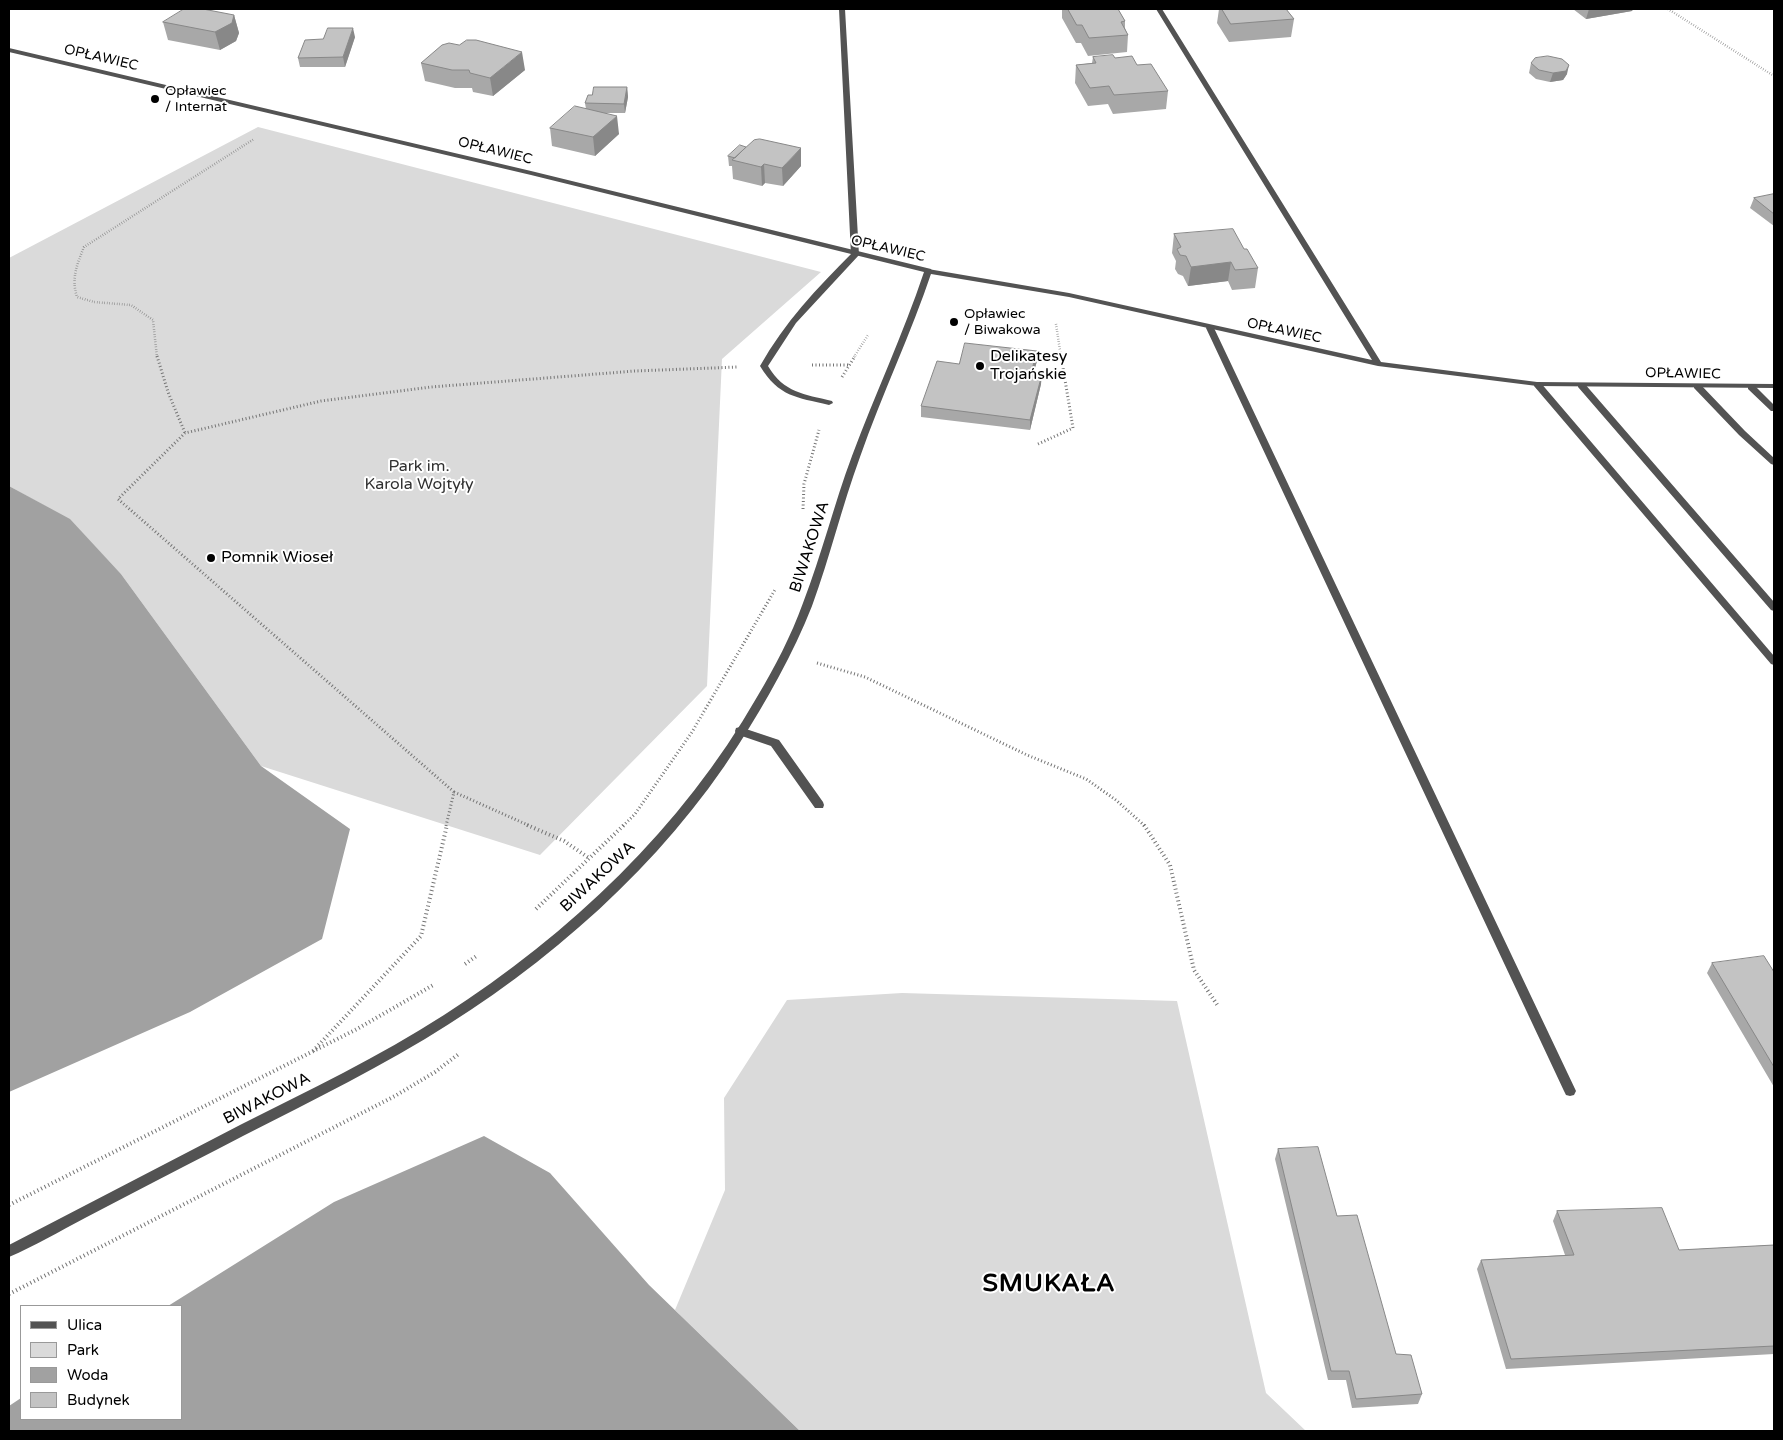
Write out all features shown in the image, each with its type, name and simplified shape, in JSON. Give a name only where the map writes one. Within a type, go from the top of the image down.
[{"type":"street","points":[[829,403],[788,392],[772,382],[764,366],[783,333],[811,299],[855,255],[842,9]]},
{"type":"street","points":[[1158,9],[1378,364]]},
{"type":"street","name":"OPŁAWIEC","points":[[9,50],[531,173],[855,255],[928,271],[1051,291],[1378,364],[1537,384],[1774,386]]},
{"type":"street","name":"BIWAKOWA","points":[[9,1252],[390,1053],[450,1017],[498,983],[584,913],[634,867],[678,820],[714,772],[785,656],[809,603],[855,459],[919,301],[928,271]]},
{"type":"street","points":[[1210,328],[1570,1091]]},
{"type":"street","points":[[1537,384],[1774,662]]},
{"type":"street","points":[[1581,385],[1774,608]]},
{"type":"street","points":[[1697,386],[1742,433],[1774,462]]},
{"type":"street","points":[[1751,387],[1774,409]]},
{"type":"street","points":[[740,731],[775,743],[819,805]]},
{"type":"path","points":[[1668,9],[1774,76]]},
{"type":"path","points":[[185,433],[162,374],[152,341],[153,320],[131,305],[94,302],[78,296],[74,288],[75,269],[84,247],[147,205],[227,157]]},
{"type":"path","points":[[1038,444],[1073,428],[1051,291]]},
{"type":"path","points":[[849,365],[873,327]]},
{"type":"path","points":[[589,858],[564,841],[454,792],[118,499],[185,433],[321,401],[431,387],[635,371],[764,366]]},
{"type":"path","points":[[802,517],[804,484]]},
{"type":"path","points":[[533,912],[635,814],[692,732],[777,587]]},
{"type":"path","points":[[785,656],[865,677],[1027,755],[1086,779],[1116,800],[1142,822],[1170,865],[1194,970],[1218,1006]]},
{"type":"path","points":[[313,1051],[421,936],[454,792]]},
{"type":"path","points":[[461,967],[481,952]]},
{"type":"path","points":[[9,1205],[357,1029],[440,981]]},
{"type":"green space","name":"Park im. Karola Wojtyły","points":[[258,127],[821,272],[722,359],[707,686],[540,855],[261,766],[121,574],[70,520],[9,486],[9,258]]},
{"type":"green space","points":[[902,993],[1177,1001],[1266,1393],[1306,1431],[800,1431],[675,1310],[725,1190],[724,1098],[787,1000]]},
{"type":"water","points":[[9,486],[70,519],[121,574],[261,766],[350,829],[322,939],[190,1012],[9,1092]]},
{"type":"water","points":[[484,1136],[550,1173],[649,1285],[800,1431],[9,1431],[9,1406],[20,1399],[20,1420],[182,1420],[182,1305],[170,1305],[334,1202]]},
{"type":"building","points":[[184,9],[203,9],[234,15],[232,23],[215,32],[163,22]]},
{"type":"building","points":[[1068,9],[1118,9],[1125,21],[1121,22],[1128,35],[1089,38],[1082,25],[1077,25]]},
{"type":"building","points":[[1222,9],[1286,9],[1294,19],[1231,24]]},
{"type":"building","points":[[328,28],[353,28],[343,57],[298,58],[305,40],[323,39]]},
{"type":"building","points":[[467,40],[476,40],[522,52],[490,78],[470,73],[469,70],[452,70],[421,63],[442,45],[449,43],[459,45]]},
{"type":"building","points":[[1113,55],[1115,58],[1132,56],[1137,65],[1151,64],[1168,91],[1114,95],[1109,86],[1090,88],[1076,65],[1096,63],[1093,57]]},
{"type":"building","points":[[1548,56],[1562,59],[1569,65],[1566,71],[1553,73],[1539,70],[1531,63],[1535,58]]},
{"type":"building","points":[[594,87],[627,87],[624,104],[585,103],[588,95],[592,95]]},
{"type":"building","points":[[575,106],[617,116],[593,137],[550,128]]},
{"type":"building","points":[[760,139],[801,148],[782,168],[764,164],[761,167],[732,160],[754,140]]},
{"type":"building","points":[[740,145],[746,147],[735,158],[728,156]]},
{"type":"building","points":[[1774,194],[1774,214],[1754,198]]},
{"type":"building","points":[[1233,229],[1244,249],[1247,249],[1258,268],[1235,270],[1231,262],[1191,267],[1186,256],[1180,255],[1177,249],[1181,247],[1174,234]]},
{"type":"building","points":[[965,343],[1037,351],[1031,373],[1042,374],[1030,420],[921,406],[937,361],[959,364]]},
{"type":"building","points":[[1764,956],[1774,972],[1774,1067],[1712,963]]},
{"type":"building","points":[[1318,1147],[1337,1216],[1357,1215],[1396,1354],[1411,1355],[1422,1394],[1356,1399],[1349,1371],[1331,1371],[1278,1149]]},
{"type":"building","points":[[1662,1208],[1679,1250],[1774,1245],[1774,1346],[1511,1359],[1481,1260],[1574,1255],[1557,1211]]},
{"type":"place","name":"Opławiec / Internat","points":[[155,99]]},
{"type":"place","name":"Opławiec / Biwakowa","points":[[954,322]]},
{"type":"place","name":"Delikatesy Trojańskie","points":[[980,366]]},
{"type":"place","name":"Pomnik Wioseł","points":[[211,558]]},
{"type":"district","name":"SMUKAŁA","points":[[1049,1284]]}]
